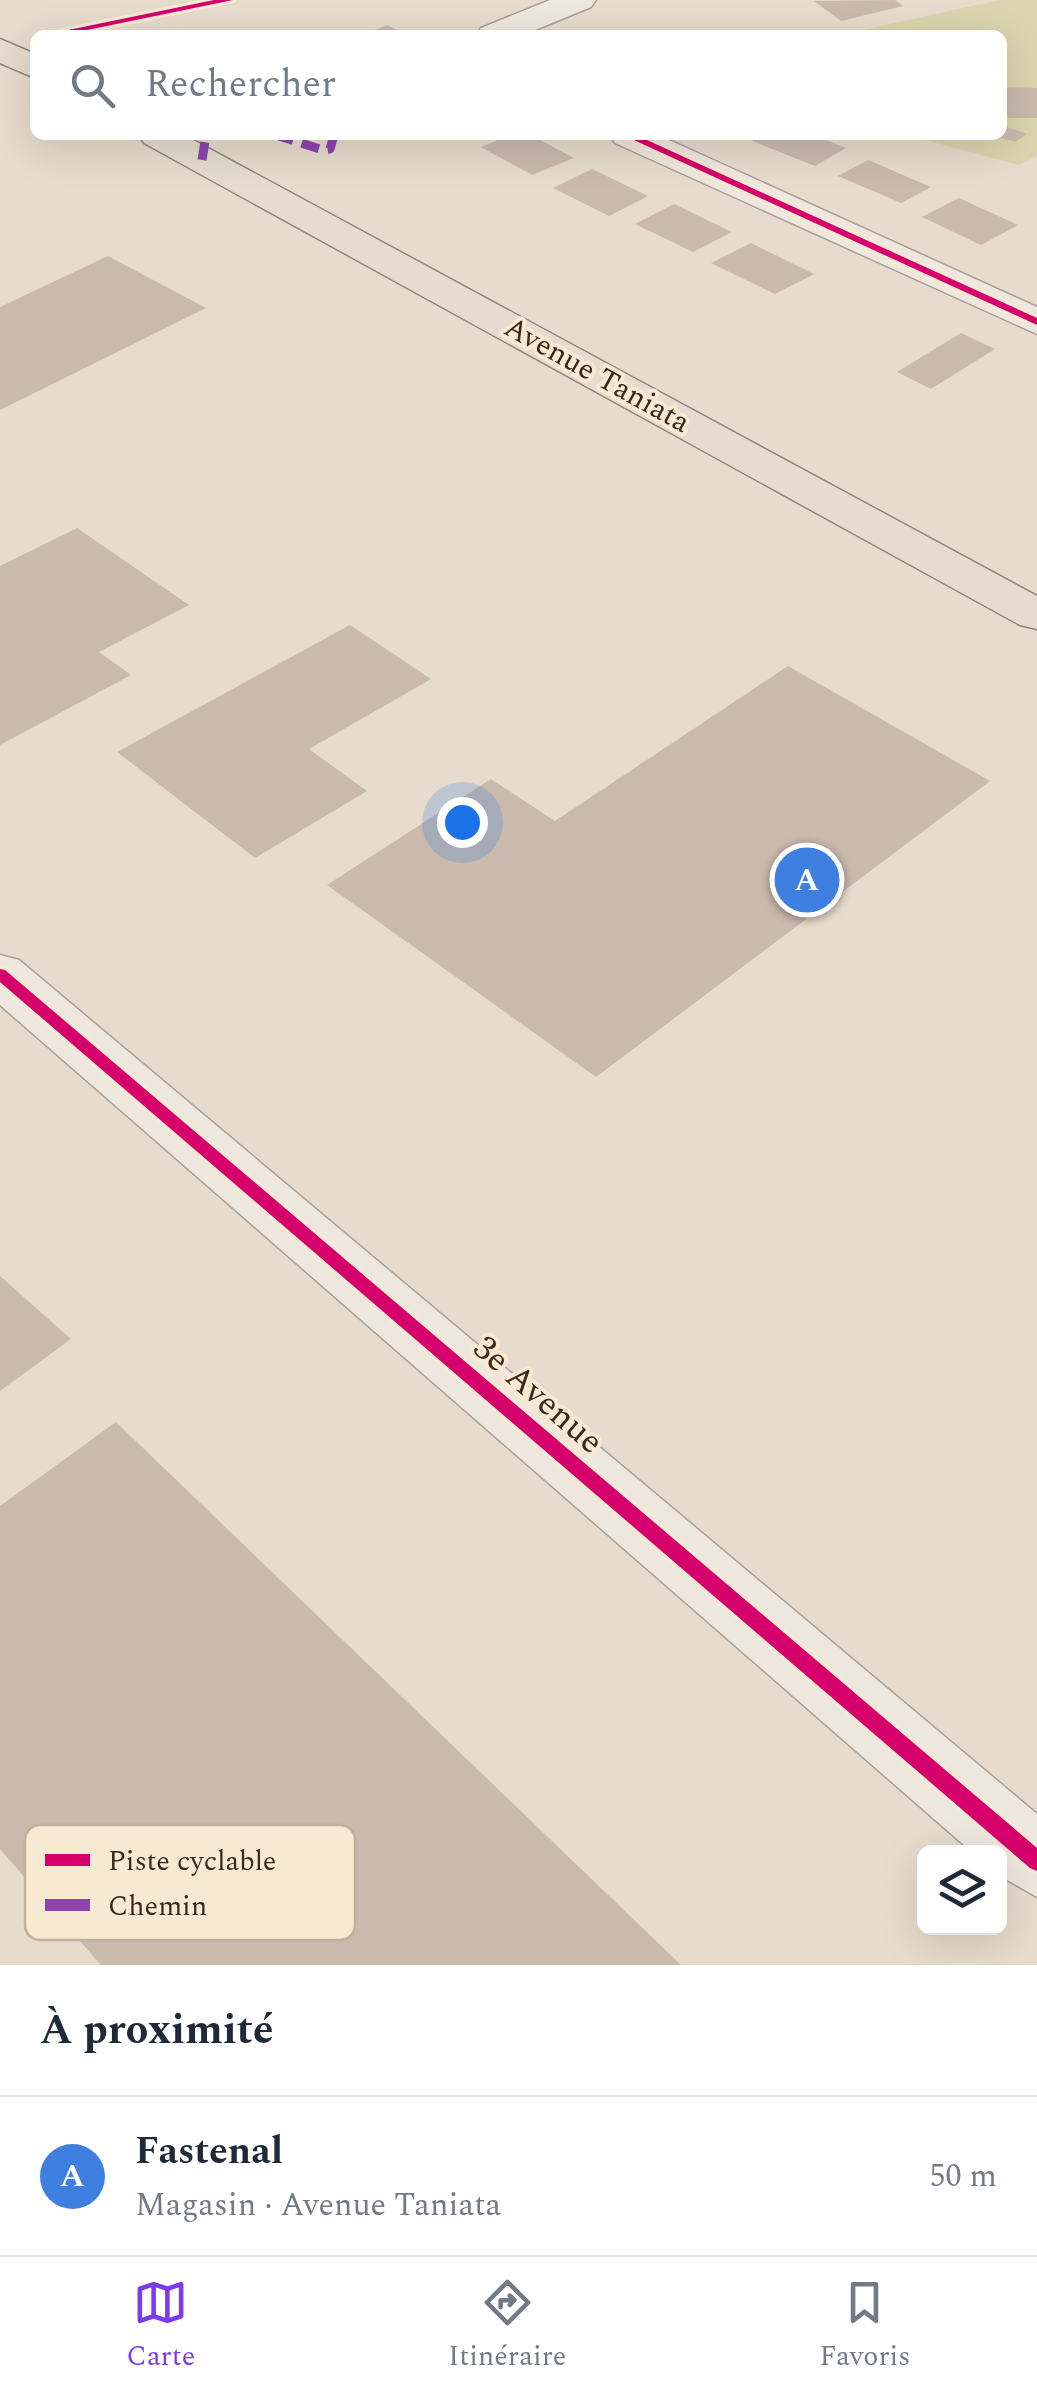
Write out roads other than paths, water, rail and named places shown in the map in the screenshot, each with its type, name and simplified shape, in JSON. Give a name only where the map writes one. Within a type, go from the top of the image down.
[{"type":"main road","points":[[0,49],[30,65]]},
{"type":"main road","name":"Avenue Taniata","points":[[166,140],[1037,614]]},
{"type":"street","points":[[505,30],[579,0]]},
{"type":"street","points":[[639,140],[1037,322]]},
{"type":"street","name":"3e Avenue","points":[[0,974],[1037,1860]]},
{"type":"place","name":"Fastenal","points":[[807,880]]}]
